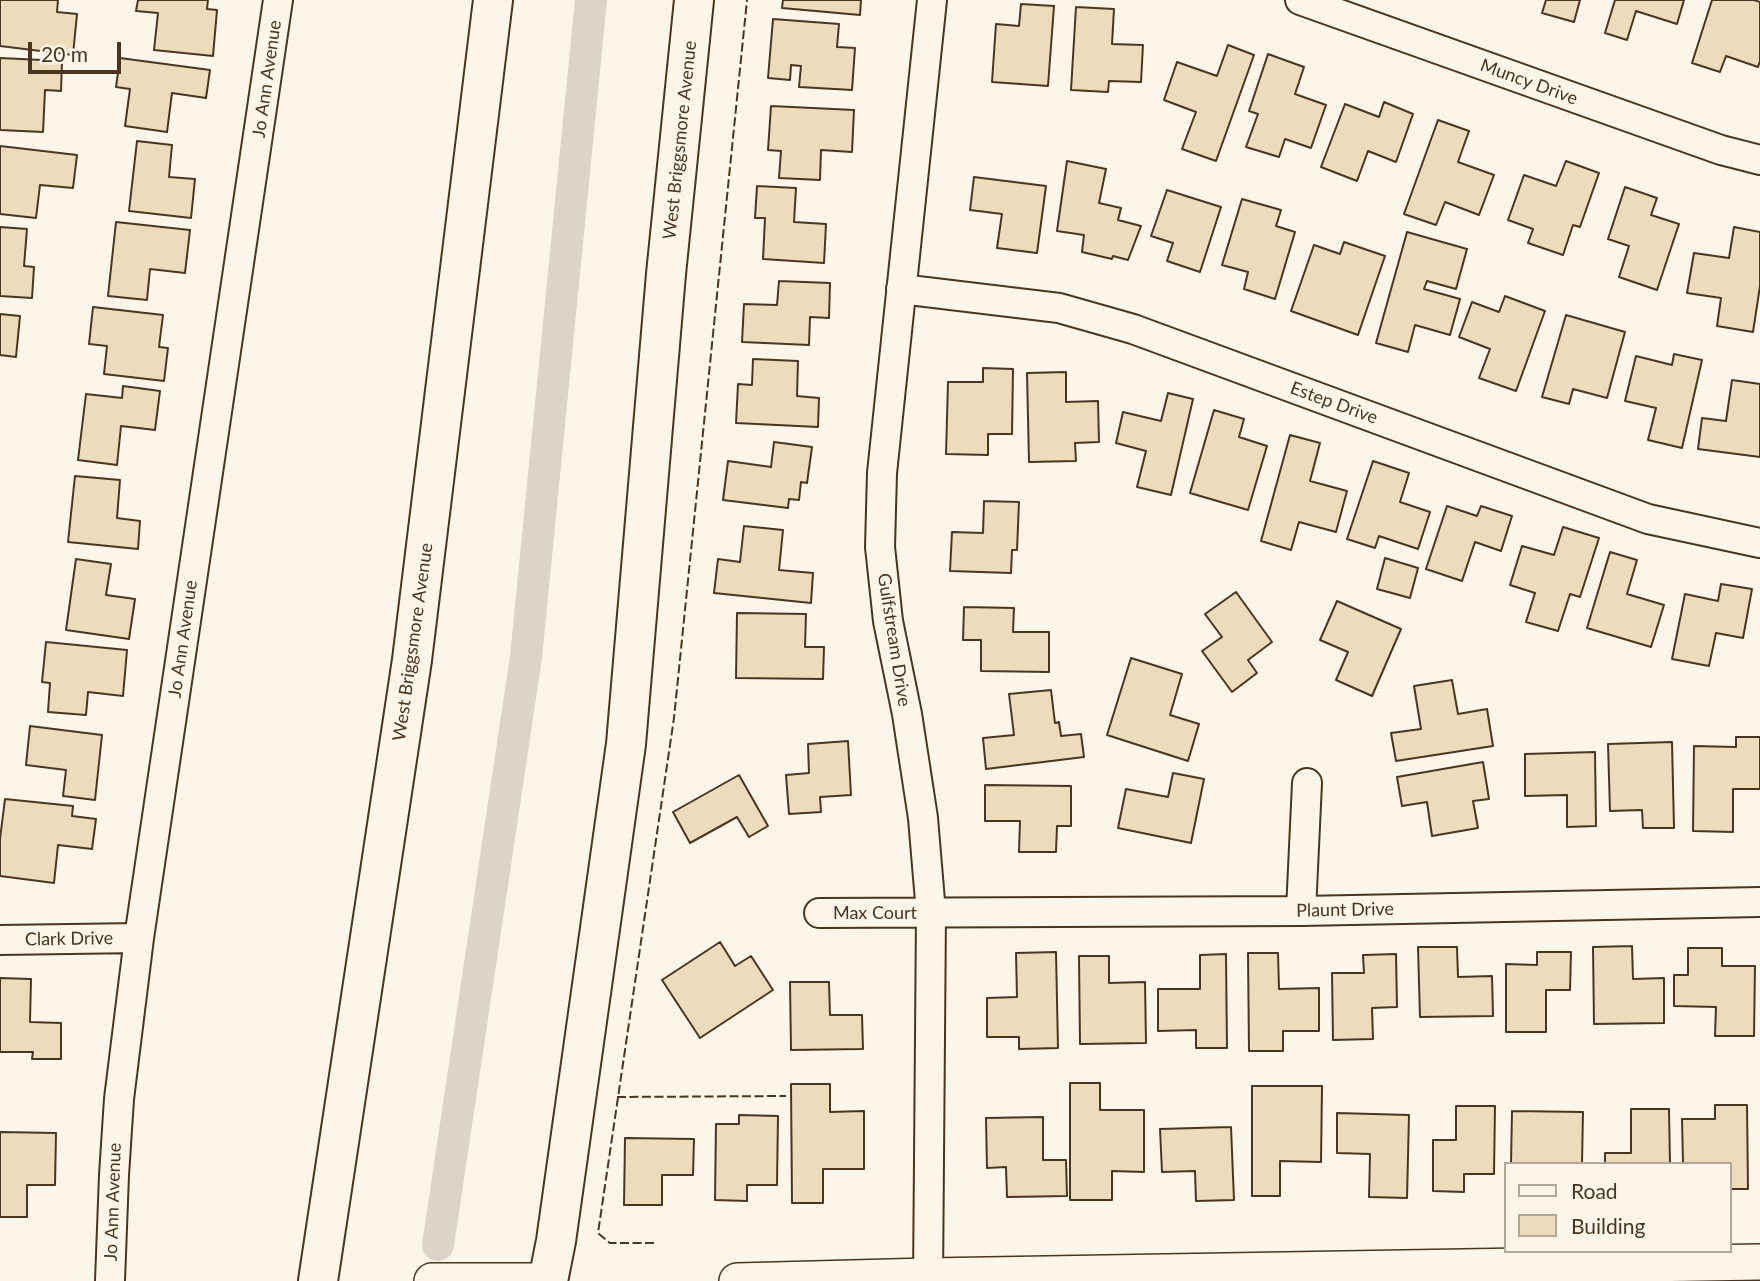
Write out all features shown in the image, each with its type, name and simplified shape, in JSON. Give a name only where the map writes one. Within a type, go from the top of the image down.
[{"type":"main road","name":"West Briggsmore Avenue","points":[[318,1281],[412,660],[493,0]]},
{"type":"main road","name":"West Briggsmore Avenue","points":[[548,1281],[556,1241],[626,744],[666,274],[694,0]]},
{"type":"street","name":"Jo Ann Avenue","points":[[110,1281],[119,1099],[139,938],[278,0]]},
{"type":"street","name":"Gulfstream Drive","points":[[928,1278],[931,913],[923,818],[888,621],[880,547],[881,473],[932,0]]},
{"type":"street","name":"Muncy Drive","points":[[1300,0],[1721,150],[1760,160]]},
{"type":"street","name":"Estep Drive","points":[[901,289],[1059,308],[1133,329],[1648,519],[1760,543]]},
{"type":"street","points":[[1301,911],[1307,783]]},
{"type":"street","name":"Plaunt Drive","points":[[931,913],[1301,911],[1760,902]]},
{"type":"street","name":"Max Court","points":[[819,913],[931,913]]},
{"type":"street","name":"Clark Drive","points":[[0,940],[139,938]]},
{"type":"street","points":[[737,1281],[1462,1274],[1760,1262]]},
{"type":"street","points":[[432,1281],[535,1281]]},
{"type":"building","points":[[0,0],[58,0],[57,12],[77,14],[73,55],[0,46]]},
{"type":"building","points":[[138,0],[208,0],[207,9],[217,10],[213,56],[154,50],[158,13],[136,11]]},
{"type":"building","points":[[783,0],[861,0],[860,15],[782,8]]},
{"type":"building","points":[[1546,0],[1580,0],[1574,22],[1542,13]]},
{"type":"building","points":[[1615,0],[1684,0],[1677,24],[1636,11],[1627,40],[1605,33]]},
{"type":"building","points":[[1712,0],[1760,2],[1758,67],[1726,56],[1720,72],[1692,63]]},
{"type":"building","points":[[1021,4],[1054,6],[1048,86],[992,82],[996,24],[1019,26]]},
{"type":"building","points":[[1076,7],[1114,9],[1112,44],[1143,45],[1141,82],[1109,81],[1108,92],[1071,90]]},
{"type":"building","points":[[773,19],[839,24],[837,47],[855,48],[852,90],[799,87],[801,66],[791,65],[790,80],[768,78]]},
{"type":"building","points":[[1228,45],[1254,55],[1216,161],[1182,149],[1196,112],[1164,100],[1177,62],[1217,76]]},
{"type":"building","points":[[1268,54],[1304,67],[1295,94],[1326,105],[1311,148],[1285,139],[1279,157],[1246,147],[1258,114],[1249,111]]},
{"type":"building","points":[[0,58],[62,61],[61,91],[45,90],[43,132],[0,130]]},
{"type":"building","points":[[120,58],[210,70],[206,98],[172,93],[167,132],[125,126],[130,89],[116,87]]},
{"type":"building","points":[[1384,102],[1413,114],[1396,162],[1368,151],[1357,181],[1321,167],[1345,104],[1379,117]]},
{"type":"building","points":[[771,106],[854,110],[852,152],[821,150],[820,180],[779,178],[781,151],[768,150]]},
{"type":"building","points":[[1438,120],[1469,131],[1458,162],[1494,175],[1479,215],[1445,202],[1436,225],[1404,214]]},
{"type":"building","points":[[137,141],[172,145],[169,177],[195,179],[191,218],[129,211]]},
{"type":"building","points":[[0,146],[77,155],[73,188],[40,185],[36,218],[0,214]]},
{"type":"building","points":[[1067,161],[1106,169],[1099,203],[1121,208],[1118,220],[1141,226],[1128,260],[1082,252],[1084,235],[1057,231]]},
{"type":"building","points":[[1566,161],[1599,173],[1580,227],[1573,225],[1563,255],[1528,243],[1533,229],[1508,220],[1524,175],[1556,186]]},
{"type":"building","points":[[974,177],[1046,186],[1037,253],[997,248],[1002,214],[970,210]]},
{"type":"building","points":[[757,186],[796,188],[794,222],[826,224],[824,263],[763,259],[765,218],[755,218]]},
{"type":"building","points":[[1625,187],[1657,198],[1651,215],[1679,224],[1657,290],[1619,277],[1629,246],[1608,239]]},
{"type":"building","points":[[1167,190],[1221,207],[1200,272],[1167,261],[1173,243],[1151,236]]},
{"type":"building","points":[[1242,199],[1281,210],[1276,226],[1295,232],[1275,299],[1244,289],[1248,272],[1222,265]]},
{"type":"building","points":[[116,222],[190,230],[185,273],[150,269],[147,300],[108,296]]},
{"type":"building","points":[[0,227],[27,229],[24,266],[34,267],[32,298],[0,296]]},
{"type":"building","points":[[1734,227],[1760,232],[1760,286],[1753,332],[1717,326],[1721,298],[1687,293],[1694,253],[1729,258]]},
{"type":"building","points":[[1407,232],[1467,249],[1456,289],[1427,281],[1424,289],[1460,299],[1450,335],[1415,325],[1408,352],[1376,343]]},
{"type":"building","points":[[1344,242],[1385,256],[1358,335],[1291,311],[1314,245],[1340,254]]},
{"type":"building","points":[[779,281],[830,283],[829,318],[810,317],[809,345],[742,342],[744,304],[777,305]]},
{"type":"building","points":[[1505,296],[1545,311],[1516,391],[1479,378],[1490,349],[1459,337],[1472,302],[1499,312]]},
{"type":"building","points":[[93,307],[163,315],[159,347],[168,348],[164,381],[104,374],[107,346],[89,344]]},
{"type":"building","points":[[0,314],[20,316],[16,357],[0,355]]},
{"type":"building","points":[[1566,315],[1625,332],[1607,398],[1573,389],[1569,404],[1542,397]]},
{"type":"building","points":[[1674,354],[1702,360],[1682,448],[1648,440],[1656,408],[1625,401],[1636,356],[1672,365]]},
{"type":"building","points":[[753,359],[798,361],[797,396],[819,398],[818,427],[736,423],[738,384],[752,385]]},
{"type":"building","points":[[983,368],[1013,369],[1012,434],[988,434],[988,455],[946,454],[948,382],[983,382]]},
{"type":"building","points":[[1066,372],[1066,402],[1098,401],[1099,442],[1075,443],[1076,461],[1029,462],[1027,373]]},
{"type":"building","points":[[1732,380],[1760,384],[1760,457],[1698,449],[1702,418],[1726,421]]},
{"type":"building","points":[[123,386],[160,391],[155,430],[121,426],[117,465],[78,460],[86,394],[122,398]]},
{"type":"building","points":[[1168,393],[1193,399],[1171,495],[1137,487],[1146,451],[1116,443],[1123,412],[1161,421]]},
{"type":"building","points":[[1214,410],[1244,419],[1239,437],[1267,446],[1248,510],[1190,493]]},
{"type":"building","points":[[1290,435],[1320,443],[1310,481],[1347,491],[1336,532],[1299,522],[1291,550],[1261,541]]},
{"type":"building","points":[[774,442],[812,447],[807,483],[801,482],[799,500],[789,499],[788,508],[723,500],[728,461],[771,467]]},
{"type":"building","points":[[1373,461],[1409,473],[1400,502],[1430,512],[1418,549],[1379,536],[1375,548],[1347,539]]},
{"type":"building","points":[[75,476],[120,480],[117,518],[140,521],[138,549],[68,542]]},
{"type":"building","points":[[984,501],[1019,502],[1017,550],[1012,550],[1011,573],[950,571],[952,532],[983,533]]},
{"type":"building","points":[[1447,506],[1477,516],[1481,506],[1512,516],[1501,551],[1475,542],[1462,581],[1426,569]]},
{"type":"building","points":[[744,526],[783,530],[779,570],[813,573],[811,603],[714,593],[718,559],[740,562]]},
{"type":"building","points":[[1563,527],[1599,538],[1580,597],[1570,594],[1558,631],[1526,622],[1535,593],[1510,585],[1522,546],[1554,555]]},
{"type":"building","points":[[1610,552],[1637,560],[1627,594],[1664,605],[1651,647],[1587,628]]},
{"type":"building","points":[[1385,558],[1418,568],[1410,598],[1377,589]]},
{"type":"building","points":[[76,559],[111,564],[106,595],[135,599],[129,639],[66,630]]},
{"type":"building","points":[[1721,584],[1752,589],[1743,638],[1716,633],[1709,666],[1672,659],[1685,594],[1718,601]]},
{"type":"building","points":[[1236,592],[1272,642],[1248,660],[1257,673],[1232,692],[1202,651],[1222,637],[1205,614]]},
{"type":"building","points":[[1337,601],[1401,629],[1372,696],[1336,680],[1348,652],[1320,640]]},
{"type":"building","points":[[964,607],[1014,608],[1013,632],[1049,632],[1049,672],[981,671],[981,640],[963,640]]},
{"type":"building","points":[[737,613],[806,614],[805,647],[824,647],[823,679],[736,678]]},
{"type":"building","points":[[46,642],[127,650],[123,696],[88,692],[86,715],[48,712],[50,683],[42,682]]},
{"type":"building","points":[[1131,658],[1182,674],[1170,715],[1199,724],[1188,761],[1107,735]]},
{"type":"building","points":[[1452,680],[1458,714],[1487,709],[1493,746],[1396,761],[1391,733],[1421,729],[1414,686]]},
{"type":"building","points":[[1051,690],[1055,723],[1059,722],[1061,736],[1081,734],[1084,757],[986,769],[983,738],[1014,735],[1009,694]]},
{"type":"building","points":[[30,726],[102,735],[95,800],[63,796],[66,770],[26,765]]},
{"type":"building","points":[[1736,737],[1760,737],[1760,789],[1733,789],[1733,832],[1693,831],[1694,746],[1736,747]]},
{"type":"building","points":[[848,741],[851,795],[820,797],[821,812],[789,814],[786,775],[809,773],[808,744]]},
{"type":"building","points":[[1672,742],[1674,828],[1643,828],[1642,810],[1610,811],[1608,744]]},
{"type":"building","points":[[1595,752],[1596,826],[1567,827],[1567,795],[1525,796],[1525,754]]},
{"type":"building","points":[[1483,762],[1489,799],[1473,801],[1478,828],[1432,836],[1427,802],[1402,806],[1397,777]]},
{"type":"building","points":[[1173,773],[1204,779],[1191,843],[1118,828],[1126,789],[1168,797]]},
{"type":"building","points":[[739,775],[768,826],[749,837],[737,817],[690,843],[673,812]]},
{"type":"building","points":[[985,785],[1071,786],[1071,826],[1057,826],[1056,852],[1019,852],[1020,821],[985,821]]},
{"type":"building","points":[[5,799],[73,806],[72,816],[96,819],[92,849],[58,845],[54,883],[0,876],[0,839]]},
{"type":"building","points":[[720,942],[735,966],[751,956],[773,990],[700,1038],[662,980]]},
{"type":"building","points":[[1632,946],[1633,979],[1664,978],[1664,1023],[1594,1024],[1593,947]]},
{"type":"building","points":[[1418,947],[1457,947],[1458,977],[1492,976],[1493,1016],[1420,1017]]},
{"type":"building","points":[[1688,948],[1722,948],[1722,966],[1755,966],[1754,1036],[1715,1036],[1716,1007],[1674,1006],[1674,975],[1688,975]]},
{"type":"building","points":[[1056,952],[1058,1048],[1019,1049],[1019,1037],[987,1037],[987,998],[1017,997],[1016,953]]},
{"type":"building","points":[[1537,952],[1571,952],[1570,990],[1546,990],[1546,1032],[1506,1032],[1506,964],[1537,965]]},
{"type":"building","points":[[1248,953],[1278,953],[1279,989],[1319,988],[1319,1031],[1283,1031],[1283,1051],[1249,1051]]},
{"type":"building","points":[[1226,954],[1227,1048],[1196,1048],[1196,1030],[1158,1031],[1158,989],[1200,989],[1200,955]]},
{"type":"building","points":[[1396,954],[1397,1007],[1372,1008],[1373,1039],[1333,1040],[1332,973],[1364,973],[1363,955]]},
{"type":"building","points":[[1079,956],[1109,956],[1109,983],[1145,982],[1146,1043],[1080,1044]]},
{"type":"building","points":[[0,978],[31,979],[30,1022],[61,1023],[61,1059],[32,1059],[33,1052],[0,1052]]},
{"type":"building","points":[[790,982],[829,982],[830,1015],[862,1015],[863,1049],[791,1050]]},
{"type":"building","points":[[1070,1083],[1100,1083],[1100,1110],[1144,1110],[1144,1172],[1112,1171],[1112,1200],[1070,1200]]},
{"type":"building","points":[[791,1084],[830,1084],[830,1112],[864,1111],[864,1169],[823,1169],[823,1203],[792,1203]]},
{"type":"building","points":[[1252,1086],[1322,1086],[1321,1162],[1280,1161],[1280,1196],[1252,1196]]},
{"type":"building","points":[[1715,1105],[1747,1105],[1748,1189],[1732,1189],[1732,1162],[1683,1162],[1682,1119],[1715,1119]]},
{"type":"building","points":[[1456,1106],[1495,1106],[1494,1174],[1464,1174],[1464,1192],[1433,1191],[1433,1140],[1456,1140]]},
{"type":"building","points":[[1631,1109],[1669,1109],[1670,1162],[1605,1162],[1605,1153],[1631,1153]]},
{"type":"building","points":[[1512,1111],[1583,1112],[1582,1162],[1511,1162]]},
{"type":"building","points":[[1337,1113],[1409,1115],[1407,1198],[1369,1197],[1370,1154],[1337,1153]]},
{"type":"building","points":[[739,1115],[778,1116],[777,1185],[747,1185],[747,1201],[715,1200],[716,1124],[739,1124]]},
{"type":"building","points":[[1043,1117],[1043,1160],[1066,1160],[1067,1196],[1007,1197],[1006,1167],[987,1168],[986,1118]]},
{"type":"building","points":[[1231,1127],[1234,1200],[1196,1201],[1195,1171],[1162,1172],[1160,1129]]},
{"type":"building","points":[[0,1132],[56,1133],[55,1185],[27,1185],[27,1217],[0,1217]]},
{"type":"building","points":[[625,1138],[694,1139],[693,1175],[662,1175],[662,1205],[624,1205]]},
{"type":"waterway","points":[[438,1245],[526,657],[591,0]]},
{"type":"fence","points":[[654,1243],[610,1243],[598,1233],[674,718],[747,0]]},
{"type":"fence","points":[[617,1097],[786,1096]]}]
